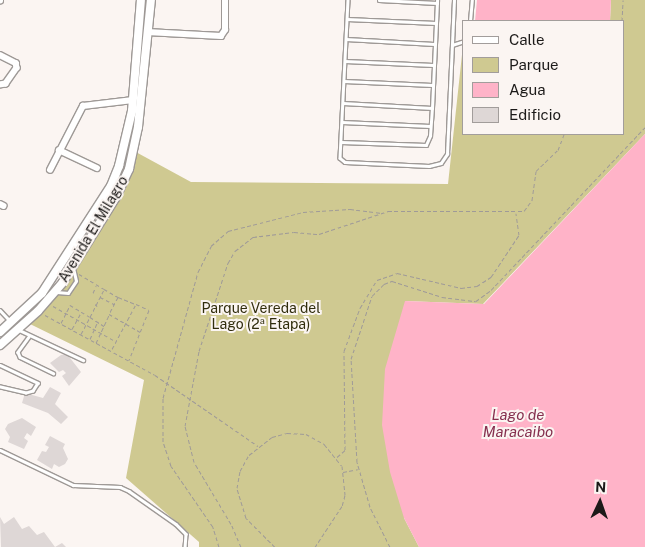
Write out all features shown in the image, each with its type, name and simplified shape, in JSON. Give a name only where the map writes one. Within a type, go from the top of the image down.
[{"type":"main road","name":"Avenida El Milagro","points":[[0,332],[42,293],[111,186],[125,153],[133,100],[141,0]]},
{"type":"main road","name":"Avenida El Milagro","points":[[0,345],[38,311],[74,268],[116,197],[129,169],[138,127],[151,0]]},
{"type":"street","points":[[147,32],[221,36],[225,30],[225,0]]},
{"type":"street","points":[[0,55],[16,63],[17,68],[6,84],[0,85]]},
{"type":"street","points":[[50,170],[83,106],[133,100]]},
{"type":"street","points":[[59,150],[97,168]]},
{"type":"lane","points":[[348,0],[340,158],[345,162],[429,166],[441,162],[447,154],[454,0]]},
{"type":"lane","points":[[341,142],[419,147],[426,145],[431,126],[437,2],[379,0]]},
{"type":"lane","points":[[470,20],[472,0]]},
{"type":"lane","points":[[347,18],[436,23]]},
{"type":"lane","points":[[346,39],[435,44]]},
{"type":"lane","points":[[452,45],[462,41]]},
{"type":"lane","points":[[345,61],[434,66]]},
{"type":"lane","points":[[344,81],[433,85]]},
{"type":"lane","points":[[343,103],[432,108]]},
{"type":"lane","points":[[342,122],[431,126]]},
{"type":"lane","points":[[0,310],[11,322]]},
{"type":"lane","points":[[18,330],[29,337],[84,360]]},
{"type":"lane","points":[[29,337],[18,352],[20,357],[53,373]]},
{"type":"lane","points":[[0,365],[38,383],[33,391],[26,393],[0,387]]},
{"type":"lane","points":[[0,450],[73,486],[120,487],[129,491],[176,524],[186,534],[185,547]]},
{"type":"path","points":[[622,20],[623,0]]},
{"type":"path","points":[[390,547],[370,507],[359,469],[351,359],[372,296],[384,284],[392,281],[442,297],[476,301],[492,290],[645,127]]},
{"type":"path","points":[[241,547],[190,452],[185,426],[189,396],[199,351],[228,263],[245,241],[263,235],[335,231],[382,213],[402,209],[516,212],[530,206],[536,171],[558,150],[564,135]]},
{"type":"path","points":[[219,547],[201,507],[171,466],[163,442],[163,398],[198,272],[211,246],[222,234],[303,212],[350,210],[382,213]]},
{"type":"path","points":[[338,457],[345,450],[344,351],[360,308],[377,280],[397,273],[461,288],[477,286],[491,277],[519,235],[514,218],[516,212]]},
{"type":"path","points":[[74,268],[97,285],[118,297],[149,310],[129,360]]},
{"type":"path","points":[[93,293],[97,285]]},
{"type":"path","points":[[81,334],[104,289]]},
{"type":"path","points":[[100,297],[114,304]]},
{"type":"path","points":[[96,342],[118,297]]},
{"type":"path","points":[[46,302],[116,342]]},
{"type":"path","points":[[111,351],[136,304]]},
{"type":"path","points":[[61,324],[70,305],[104,326]]},
{"type":"path","points":[[38,311],[167,382],[258,446]]},
{"type":"path","points":[[72,330],[81,312]]},
{"type":"path","points":[[109,314],[140,332]]},
{"type":"path","points":[[90,339],[98,322]]},
{"type":"path","points":[[275,547],[246,518],[237,488],[240,471],[258,446],[272,437],[287,433],[306,434],[324,444],[338,457],[343,472],[345,495],[342,506],[315,547]]},
{"type":"path","points":[[343,472],[359,469]]},
{"type":"green space","name":"Parque Vereda del Lago (2ª Etapa)","points":[[611,0],[645,0],[645,134],[483,304],[405,301],[404,518],[419,547],[199,547],[199,542],[126,478],[144,380],[30,324],[66,283],[116,197],[134,151],[191,182],[448,184],[462,54],[462,135],[625,135],[625,20],[610,20]]},
{"type":"water","points":[[477,0],[611,0],[610,20],[475,20]]},
{"type":"water","name":"Lago de Maracaibo","points":[[645,134],[645,547],[419,547],[404,518],[390,472],[382,425],[385,369],[405,301],[484,304]]},
{"type":"building","points":[[67,354],[81,372],[69,386],[62,376],[66,373],[63,370],[59,372],[50,363],[61,355]]},
{"type":"building","points":[[50,387],[61,393],[55,404],[68,417],[61,424],[48,413],[22,403],[25,393],[43,398]]},
{"type":"building","points":[[22,418],[36,427],[31,436],[27,433],[24,438],[28,441],[24,449],[8,442],[10,437],[5,429],[8,424]]},
{"type":"building","points":[[50,436],[65,444],[63,448],[68,459],[65,464],[59,467],[54,464],[52,469],[37,460],[42,451],[46,452],[49,447],[45,445]]},
{"type":"building","points":[[0,517],[4,524],[14,517],[22,529],[29,526],[37,535],[44,532],[55,547],[1,547]]},
{"type":"building","points":[[62,543],[66,547],[55,547]]}]
